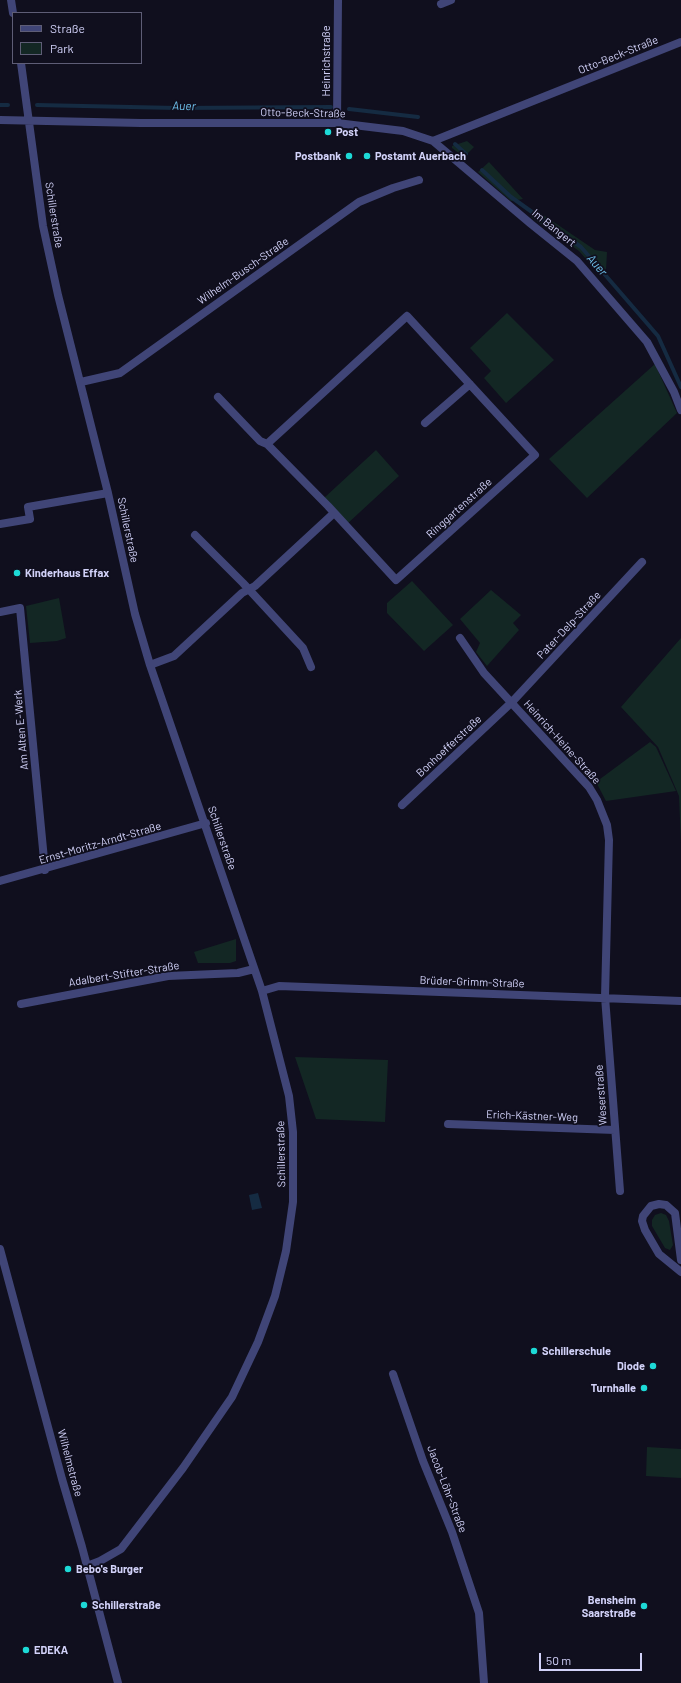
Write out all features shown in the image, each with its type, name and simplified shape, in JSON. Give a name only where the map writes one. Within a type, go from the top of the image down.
[{"type":"street","points":[[11,0],[13,12]]},
{"type":"street","name":"Heinrichstraße","points":[[337,123],[338,0]]},
{"type":"street","points":[[441,4],[452,0]]},
{"type":"street","name":"Otto-Beck-Straße","points":[[0,120],[141,123],[337,123],[403,131],[433,141],[681,42]]},
{"type":"street","name":"Schillerstraße","points":[[21,64],[30,120],[43,226],[58,295],[108,493],[135,614],[150,665],[206,823],[262,991],[289,1096],[293,1132],[293,1202],[286,1250],[275,1296],[258,1342],[232,1397],[188,1462],[121,1549],[100,1561],[87,1566]]},
{"type":"street","name":"Im Bangert","points":[[433,141],[577,261],[647,342],[674,392],[681,410]]},
{"type":"street","name":"Wilhelm-Busch-Straße","points":[[81,382],[120,373],[359,202],[393,188],[419,180]]},
{"type":"street","name":"Ringgartenstraße","points":[[218,397],[260,441],[267,444],[396,580],[535,455],[407,316],[267,444]]},
{"type":"street","points":[[425,423],[470,384]]},
{"type":"street","points":[[0,524],[30,519],[28,507],[108,493]]},
{"type":"street","points":[[150,665],[174,656],[242,593],[256,586],[334,513]]},
{"type":"street","points":[[195,535],[249,589],[303,648],[311,667]]},
{"type":"street","name":"Pater-Delp-Straße","points":[[512,702],[642,562]]},
{"type":"street","name":"Am Alten E-Werk","points":[[0,612],[20,608],[45,870]]},
{"type":"street","name":"Heinrich-Heine-Straße","points":[[460,638],[484,673],[589,787],[597,800],[607,825],[608,840],[605,997]]},
{"type":"street","name":"Bonhoefferstraße","points":[[402,805],[512,702]]},
{"type":"street","name":"Ernst-Moritz-Arndt-Straße","points":[[0,882],[206,823]]},
{"type":"street","name":"Adalbert-Stifter-Straße","points":[[21,1004],[168,976],[238,973],[254,969]]},
{"type":"street","name":"Brüder-Grimm-Straße","points":[[262,991],[279,986],[681,1001]]},
{"type":"street","name":"Weserstraße","points":[[605,997],[620,1191]]},
{"type":"street","name":"Erich-Kästner-Weg","points":[[448,1124],[615,1130]]},
{"type":"street","points":[[681,1260],[675,1213],[666,1205],[659,1204],[651,1206],[646,1210],[643,1216],[642,1220],[645,1230],[659,1254],[681,1272]]},
{"type":"street","name":"Wilhelmstraße","points":[[0,1249],[118,1683]]},
{"type":"street","name":"Jacob-Löhr-Straße","points":[[393,1374],[424,1461],[452,1532],[479,1613],[484,1683]]},
{"type":"green space","points":[[467,141],[474,147],[464,157],[452,148],[452,146]]},
{"type":"green space","points":[[489,162],[523,199],[511,201],[478,172]]},
{"type":"green space","points":[[536,210],[595,250],[607,252],[606,270],[599,274],[579,251],[531,217]]},
{"type":"green space","points":[[507,313],[554,360],[506,403],[484,378],[491,371],[470,348]]},
{"type":"green space","points":[[655,364],[677,413],[587,498],[549,459]]},
{"type":"green space","points":[[376,450],[399,476],[347,524],[324,498]]},
{"type":"green space","points":[[412,581],[453,625],[424,651],[387,613],[387,603]]},
{"type":"green space","points":[[491,590],[521,615],[513,623],[519,630],[487,666],[476,652],[480,643],[460,619]]},
{"type":"green space","points":[[59,598],[66,638],[57,641],[30,643],[26,606]]},
{"type":"green space","points":[[681,638],[681,843],[679,796],[658,747],[621,707]]},
{"type":"green space","points":[[650,742],[656,747],[676,791],[606,801],[596,782]]},
{"type":"green space","points":[[236,939],[236,961],[230,963],[198,963],[194,952]]},
{"type":"green space","points":[[295,1057],[388,1060],[385,1122],[316,1119]]},
{"type":"green space","points":[[661,1213],[666,1215],[669,1221],[673,1245],[670,1250],[665,1248],[652,1226],[652,1220],[655,1215]]},
{"type":"green space","points":[[647,1447],[681,1449],[681,1478],[646,1476]]},
{"type":"water","points":[[258,1193],[262,1208],[252,1210],[249,1195]]},
{"type":"waterway","name":"Auer","points":[[0,105],[8,105]]},
{"type":"waterway","name":"Auer","points":[[37,105],[177,108],[331,107]]},
{"type":"waterway","name":"Auer","points":[[349,109],[418,117]]},
{"type":"waterway","name":"Auer","points":[[455,144],[466,154]]},
{"type":"waterway","name":"Auer","points":[[482,170],[511,197],[581,247],[658,336],[681,387]]},
{"type":"place","name":"Post","points":[[328,132]]},
{"type":"place","name":"Postbank","points":[[349,156]]},
{"type":"place","name":"Postamt Auerbach","points":[[367,156]]},
{"type":"place","name":"Kinderhaus Effax","points":[[17,573]]},
{"type":"place","name":"Schillerschule","points":[[534,1351]]},
{"type":"place","name":"Diode","points":[[653,1366]]},
{"type":"place","name":"Turnhalle","points":[[644,1388]]},
{"type":"place","name":"Bebo's Burger","points":[[68,1569]]},
{"type":"place","name":"Schillerstraße","points":[[84,1605]]},
{"type":"place","name":"Bensheim Saarstraße","points":[[644,1606]]},
{"type":"place","name":"EDEKA","points":[[26,1650]]}]
